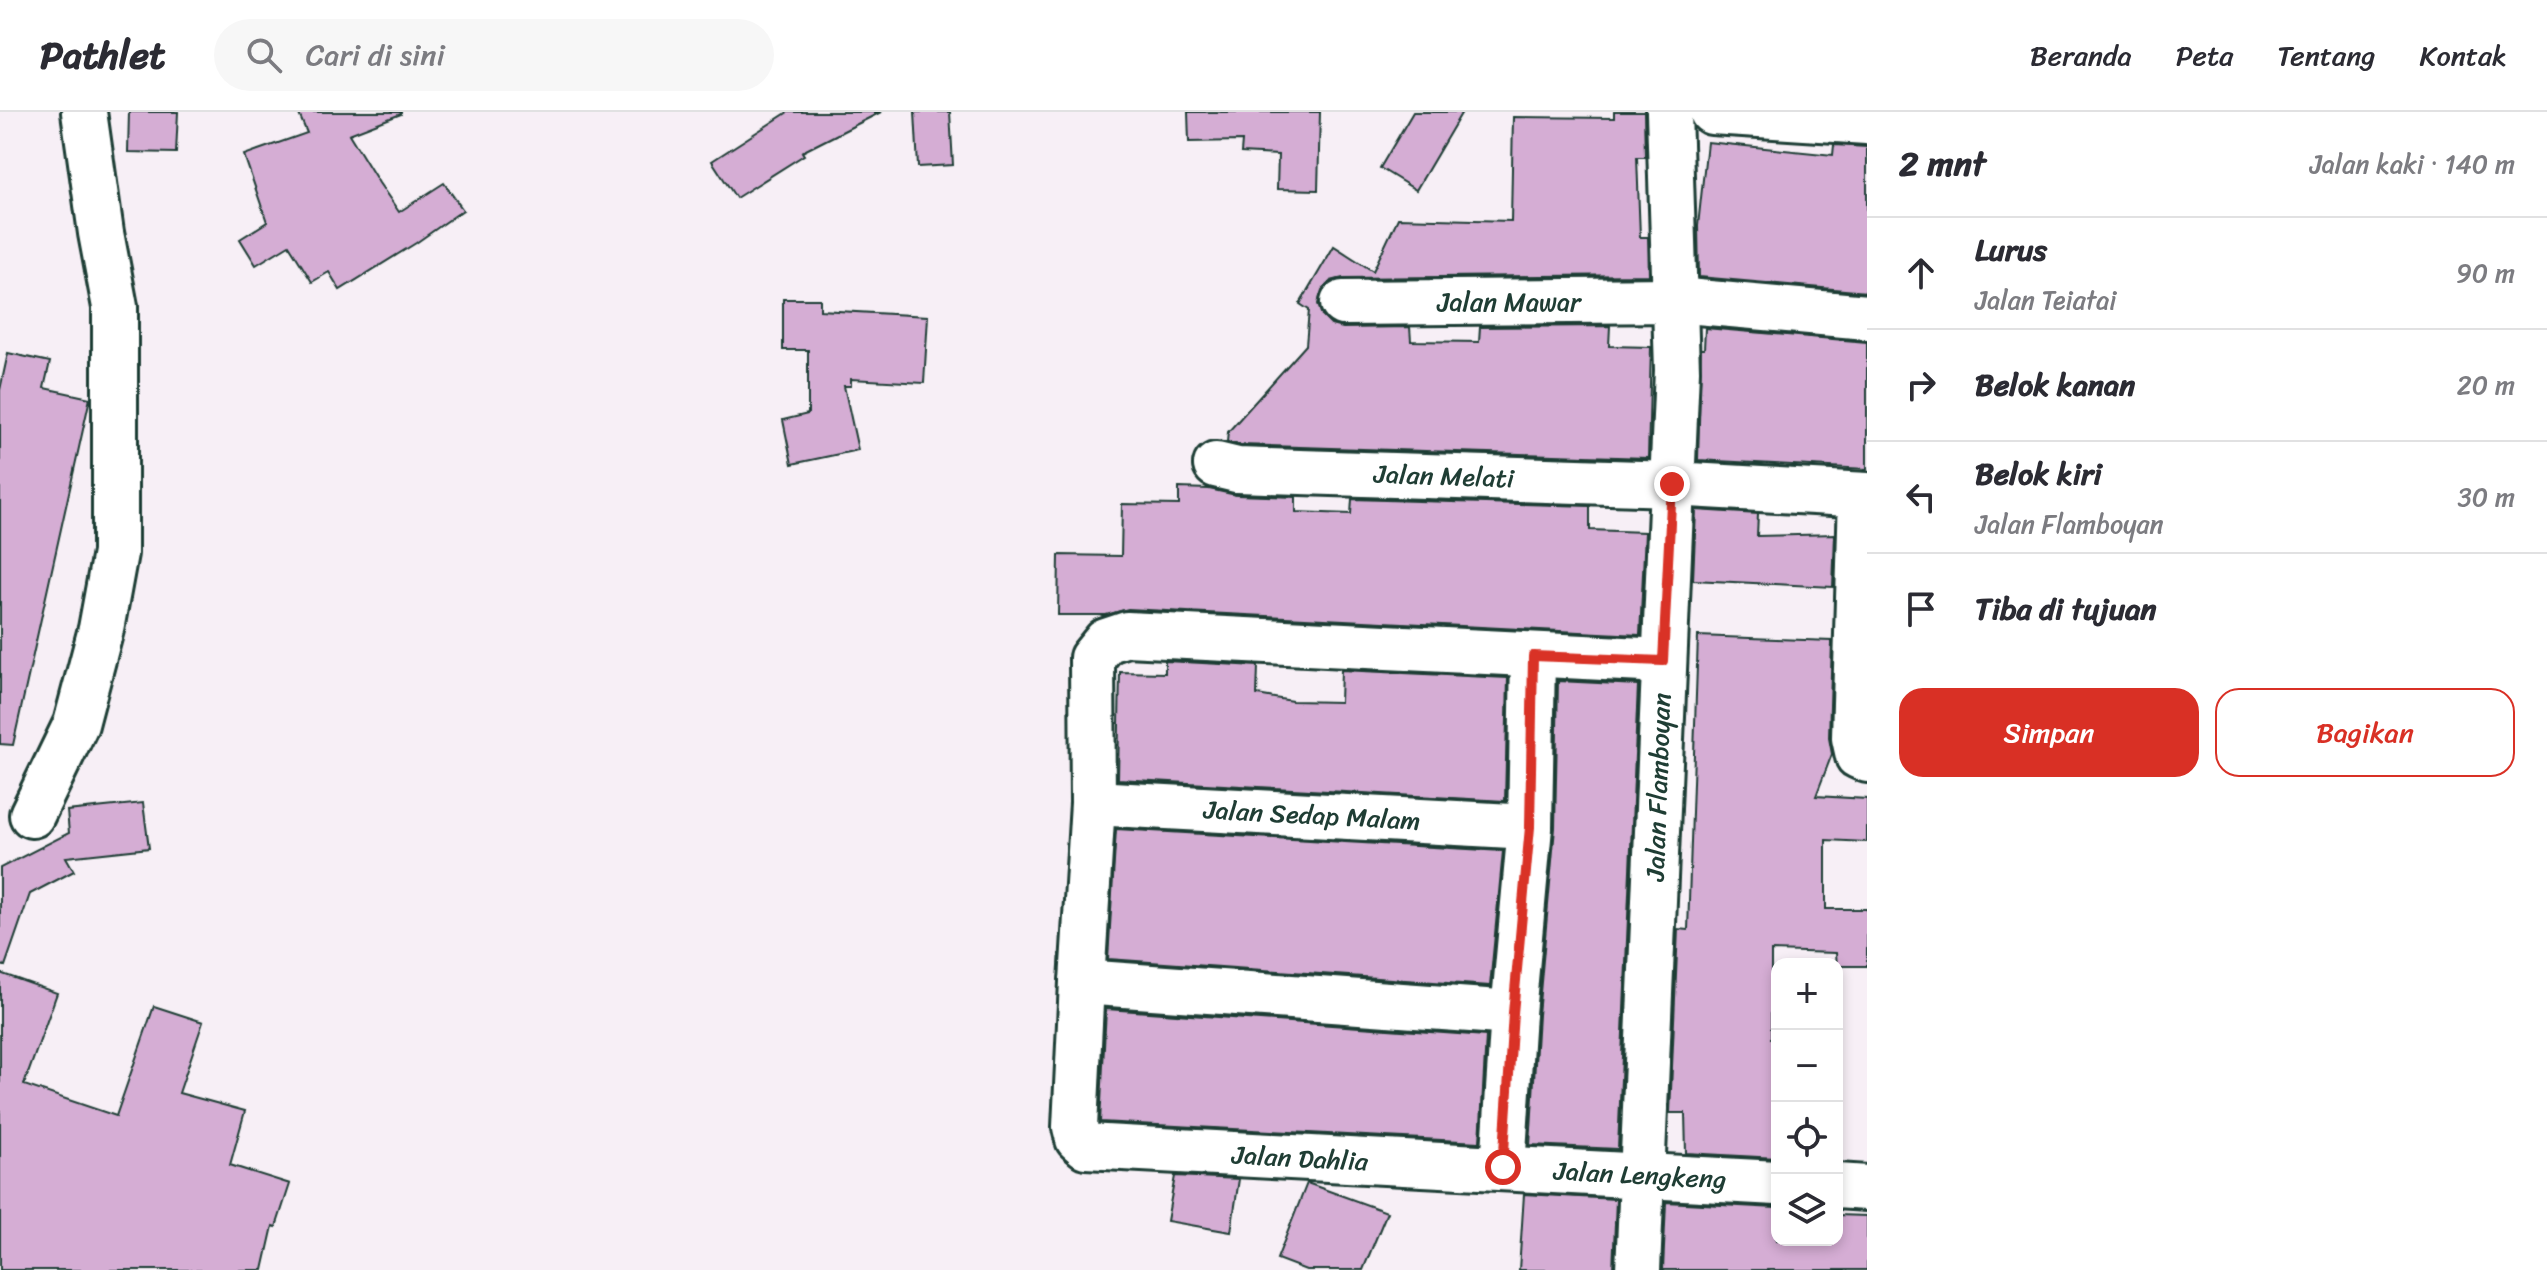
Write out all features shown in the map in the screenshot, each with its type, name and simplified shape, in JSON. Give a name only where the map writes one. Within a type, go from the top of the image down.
[{"type":"street","points":[[32,815],[76,724],[101,629],[115,553],[115,307],[84,112]]},
{"type":"street","name":"Jalan Flamboyan","points":[[1638,1270],[1677,370],[1669,112]]},
{"type":"street","points":[[1712,112],[1867,122]]},
{"type":"street","name":"Jalan Mawar","points":[[1343,303],[1675,300],[1867,317]]},
{"type":"street","name":"Jalan Melati","points":[[1216,465],[1237,470],[1672,484],[1864,495]]},
{"type":"street","points":[[1864,495],[1854,738],[1858,756],[1867,760]]},
{"type":"street","points":[[1513,1013],[1082,982],[1093,803],[1092,658],[1106,641],[1127,634],[1663,661]]},
{"type":"street","points":[[1503,1167],[1530,827],[1533,656]]},
{"type":"street","name":"Jalan Sedap Malam","points":[[1093,803],[1530,827]]},
{"type":"street","name":"Jalan Dahlia","points":[[1082,982],[1075,1127],[1078,1139],[1086,1146],[1096,1149],[1503,1167]]},
{"type":"street","name":"Jalan Lengkeng","points":[[1503,1167],[1771,1183]]},
{"type":"street","points":[[1843,1186],[1867,1188]]},
{"type":"building","points":[[129,112],[178,112],[176,153],[128,152]]},
{"type":"building","points":[[298,112],[401,112],[349,134],[379,183],[399,212],[444,183],[463,210],[340,290],[329,272],[312,282],[289,245],[256,265],[240,239],[267,222],[244,155],[307,133]]},
{"type":"building","points":[[788,112],[881,112],[802,152],[804,155],[736,198],[712,161]]},
{"type":"building","points":[[915,112],[950,112],[953,165],[918,167]]},
{"type":"building","points":[[1188,112],[1320,112],[1318,190],[1277,189],[1278,155],[1241,153],[1242,141],[1189,142]]},
{"type":"building","points":[[1413,112],[1462,112],[1416,190],[1380,168]]},
{"type":"building","points":[[1614,112],[1644,112],[1645,157],[1637,157],[1640,237],[1648,237],[1649,275],[1343,278],[1331,281],[1322,290],[1318,304],[1322,316],[1331,325],[1343,328],[1410,327],[1411,341],[1479,342],[1480,327],[1610,326],[1609,346],[1651,347],[1648,458],[1240,445],[1227,442],[1228,432],[1306,345],[1309,310],[1300,304],[1334,246],[1373,271],[1398,218],[1511,221],[1513,117],[1614,118]]},
{"type":"building","points":[[1707,142],[1833,155],[1834,145],[1867,147],[1867,292],[1699,277],[1698,226]]},
{"type":"building","points":[[783,299],[820,299],[820,310],[928,316],[924,383],[851,379],[851,386],[844,386],[858,450],[792,464],[783,420],[808,414],[808,350],[783,350]]},
{"type":"building","points":[[1705,328],[1867,342],[1867,469],[1698,460],[1701,349],[1704,349]]},
{"type":"building","points":[[8,353],[50,362],[44,388],[90,398],[13,745],[0,744],[0,390]]},
{"type":"building","points":[[1179,488],[1209,489],[1236,495],[1296,497],[1296,512],[1351,514],[1352,499],[1590,506],[1590,530],[1645,532],[1640,635],[1128,609],[1106,615],[1058,615],[1059,555],[1121,556],[1122,504],[1179,505]]},
{"type":"building","points":[[1696,510],[1758,514],[1757,536],[1835,534],[1833,587],[1693,580]]},
{"type":"building","points":[[1698,636],[1832,641],[1829,738],[1832,754],[1816,796],[1867,799],[1867,842],[1826,840],[1826,909],[1867,909],[1867,966],[1843,966],[1843,958],[1836,958],[1836,953],[1771,951],[1771,1158],[1686,1153],[1685,1113],[1670,1113],[1678,929],[1688,930]]},
{"type":"building","points":[[1165,661],[1258,666],[1257,695],[1292,701],[1340,702],[1341,670],[1508,678],[1505,801],[1118,779],[1120,672],[1165,673]]},
{"type":"building","points":[[1558,681],[1638,685],[1618,1149],[1530,1145],[1555,828]]},
{"type":"building","points":[[143,803],[149,848],[66,857],[74,871],[30,894],[5,966],[0,965],[0,868],[69,833],[67,811]]},
{"type":"building","points":[[1116,829],[1503,851],[1490,986],[1108,959]]},
{"type":"building","points":[[0,973],[57,993],[24,1085],[116,1116],[154,1006],[203,1022],[179,1093],[245,1111],[230,1165],[290,1184],[276,1227],[273,1226],[263,1270],[0,1270]]},
{"type":"building","points":[[1106,1009],[1486,1036],[1480,1142],[1100,1122]]},
{"type":"building","points":[[1175,1176],[1239,1179],[1231,1232],[1167,1221]]},
{"type":"building","points":[[1307,1183],[1387,1212],[1363,1270],[1306,1270],[1277,1259]]},
{"type":"building","points":[[1524,1194],[1616,1199],[1613,1270],[1519,1270]]},
{"type":"building","points":[[1666,1202],[1771,1208],[1771,1246],[1843,1246],[1843,1215],[1867,1216],[1867,1270],[1663,1270]]},
{"type":"route","points":[[1503,1167],[1530,827],[1533,656],[1663,661],[1672,484]]}]
